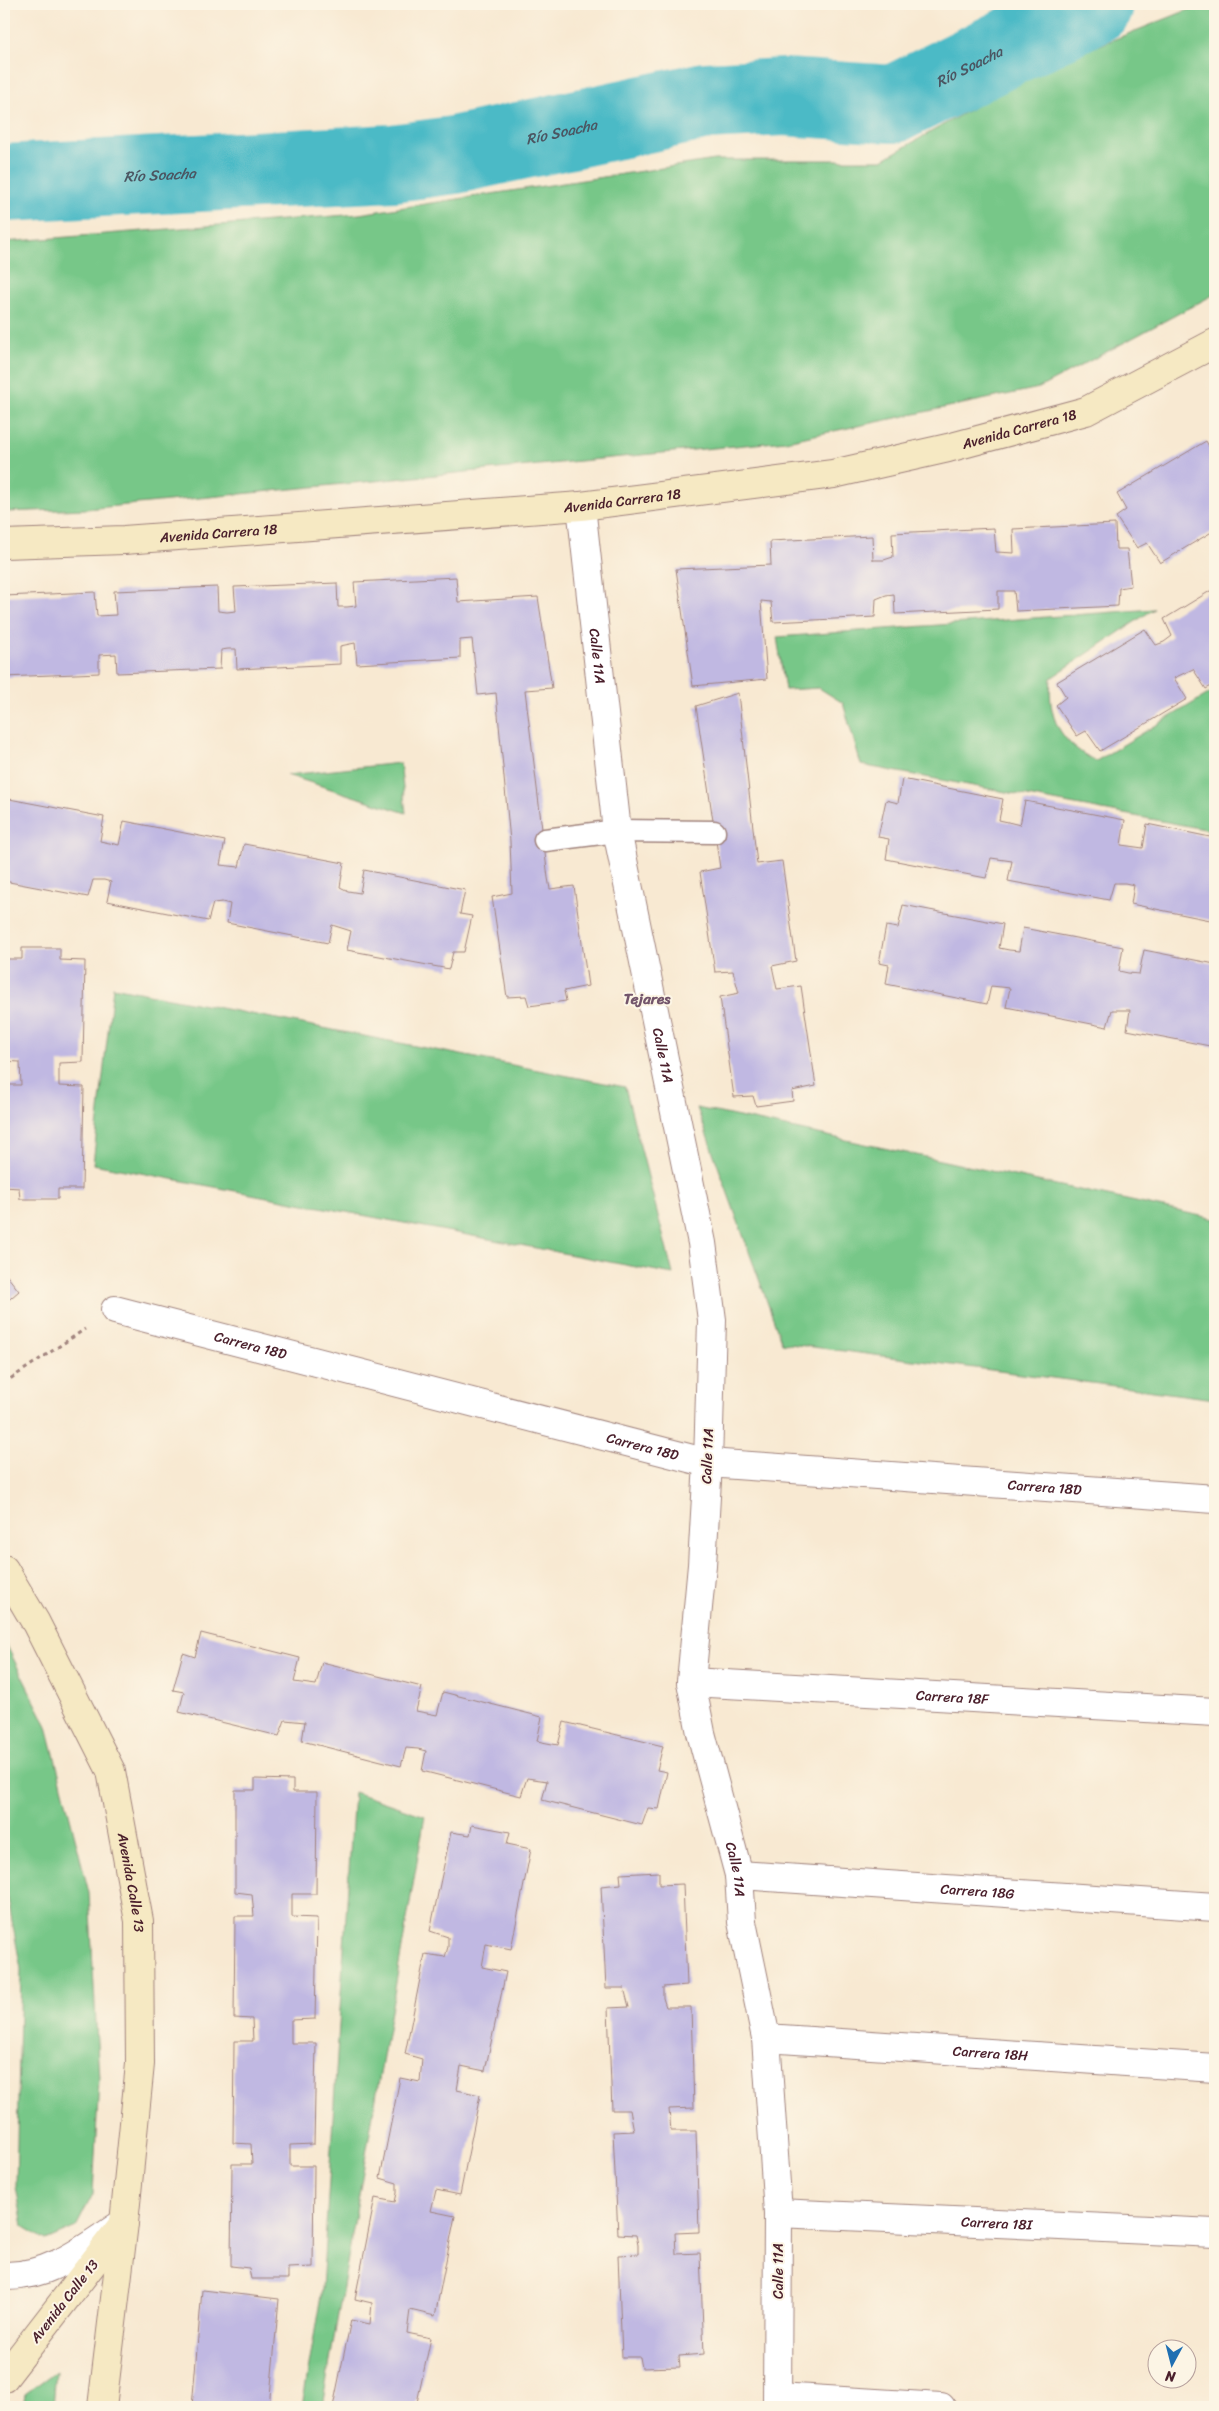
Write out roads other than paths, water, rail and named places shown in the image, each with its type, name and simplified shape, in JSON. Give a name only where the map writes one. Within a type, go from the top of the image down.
[{"type":"street","name":"Avenida Carrera 18","points":[[4,544],[124,540],[581,506],[833,474],[948,448],[1086,411],[1215,343]]},
{"type":"street","name":"Calle 11A","points":[[581,506],[617,830],[702,1243],[712,1320],[708,1463],[691,1682],[700,1732],[739,1875],[742,1922],[766,2038],[778,2213],[777,2402]]},
{"type":"street","name":"Carrera 18D","points":[[115,1310],[708,1463],[1215,1499]]},
{"type":"street","name":"Avenida Calle 13","points":[[4,1569],[36,1623],[111,1771],[139,1921],[140,2064],[124,2223],[102,2407]]},
{"type":"street","name":"Carrera 18F","points":[[691,1682],[1215,1712]]},
{"type":"street","name":"Carrera 18G","points":[[739,1875],[1215,1907]]},
{"type":"street","name":"Carrera 18H","points":[[766,2038],[1215,2068]]},
{"type":"street","name":"Carrera 18I","points":[[778,2213],[1215,2233]]},
{"type":"street","name":"Avenida Calle 13","points":[[4,2378],[124,2223]]},
{"type":"street","points":[[4,2276],[22,2276],[66,2262],[124,2223]]},
{"type":"street","points":[[777,2402],[941,2407]]},
{"type":"lane","points":[[545,840],[617,830],[714,832]]},
{"type":"waterway","name":"Río Soacha","points":[[4,183],[393,163],[454,155],[706,101],[784,97],[894,104],[1095,4]]},
{"type":"district","name":"Tejares","points":[[647,999]]}]
